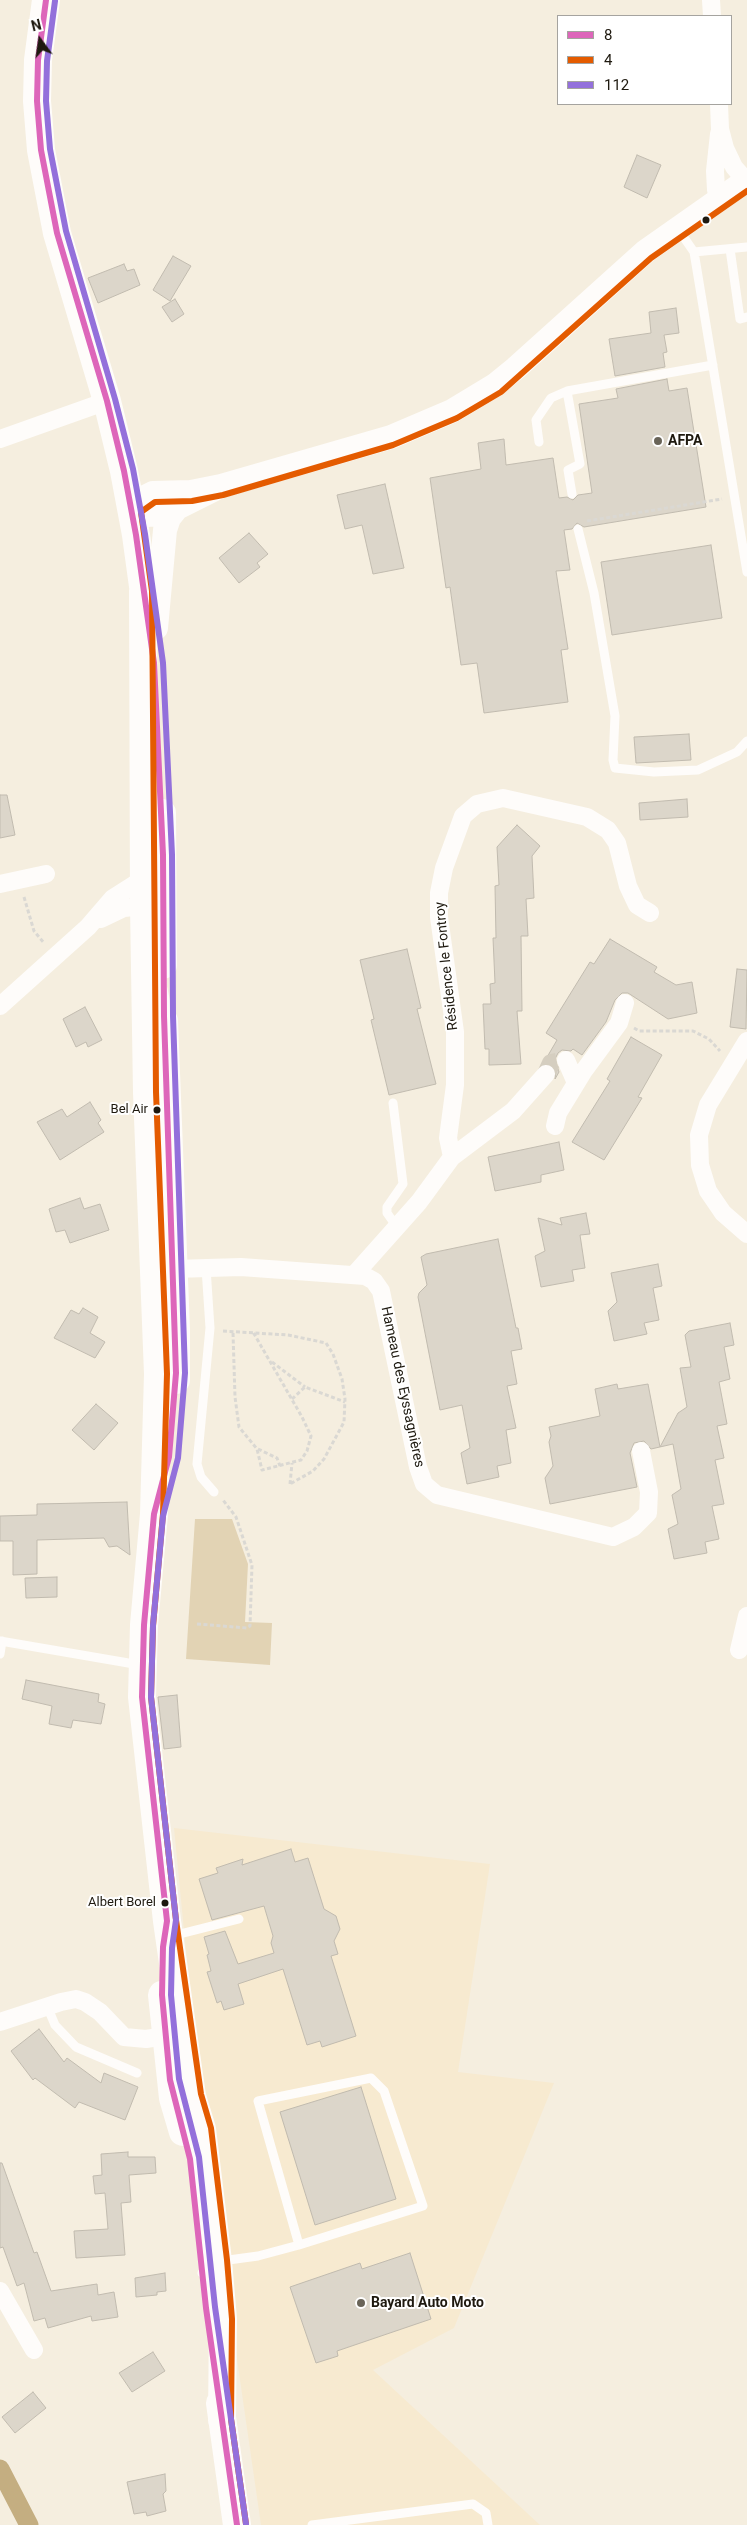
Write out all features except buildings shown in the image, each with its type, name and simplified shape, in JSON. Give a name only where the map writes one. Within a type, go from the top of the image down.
[{"type":"main road","points":[[46,0],[38,60],[37,102],[41,150],[57,232],[107,401],[124,471],[142,501],[147,515],[158,514],[177,508],[221,486]]},
{"type":"main road","points":[[142,501],[221,486],[391,437],[452,411],[494,385],[516,368],[646,251],[746,180]]},
{"type":"main road","points":[[142,501],[149,1127],[165,1276],[176,1338],[174,1417],[169,1457],[154,1514],[142,1665],[144,1727],[168,1929],[192,2096],[202,2130],[222,2420],[237,2525]]},
{"type":"main road","points":[[154,662],[162,550],[169,518],[177,508]]},
{"type":"main road","points":[[143,592],[154,662],[163,855],[165,1276]]},
{"type":"main road","points":[[168,1929],[161,1975],[165,2036],[173,2098],[190,2159],[210,2267]]},
{"type":"street","points":[[711,0],[712,15]]},
{"type":"street","points":[[718,105],[720,128],[715,171],[716,190],[722,198]]},
{"type":"street","points":[[720,128],[732,162],[746,180]]},
{"type":"street","points":[[0,439],[107,401]]},
{"type":"street","name":"Résidence le Fontroy","points":[[452,1157],[448,1138],[454,1084],[455,1032],[439,917],[439,893],[444,868],[464,816],[477,804],[503,798],[587,817],[608,830],[617,843],[628,886],[637,905],[650,913]]},
{"type":"street","points":[[163,855],[147,895],[158,988],[164,1016]]},
{"type":"street","points":[[0,884],[46,874]]},
{"type":"street","points":[[0,1006],[88,927],[113,898],[135,884],[147,895]]},
{"type":"street","points":[[88,927],[114,911],[124,908],[147,895]]},
{"type":"street","points":[[555,1126],[558,1113],[576,1083],[619,1023],[625,1003]]},
{"type":"street","points":[[747,1041],[708,1105],[699,1135],[700,1165],[708,1191],[723,1213],[747,1234]]},
{"type":"street","points":[[566,1060],[576,1083]]},
{"type":"street","points":[[354,1275],[419,1202],[452,1157],[513,1111],[546,1074]]},
{"type":"street","name":"Hameau des Eyssagnières","points":[[165,1276],[206,1268],[240,1267],[365,1276],[374,1281],[381,1291],[418,1467],[424,1484],[438,1495],[613,1537],[634,1527],[648,1513],[649,1492],[641,1451]]},
{"type":"street","points":[[739,1650],[747,1616]]},
{"type":"street","points":[[0,2022],[47,2006],[76,1999],[85,2002],[100,2012],[124,2037],[146,2039],[165,2036]]},
{"type":"street","points":[[0,2291],[34,2350]]},
{"type":"lane","points":[[678,229],[694,252],[747,572]]},
{"type":"lane","points":[[694,252],[747,247]]},
{"type":"lane","points":[[730,249],[740,319],[747,317]]},
{"type":"lane","points":[[539,442],[536,420],[551,398],[567,391],[713,365]]},
{"type":"lane","points":[[567,391],[580,464],[568,470],[572,494]]},
{"type":"lane","points":[[578,526],[594,593],[615,716],[613,760],[616,768],[654,772],[698,770],[737,752],[747,741]]},
{"type":"lane","points":[[393,1103],[403,1184],[387,1207],[387,1213],[397,1227]]},
{"type":"lane","points":[[206,1268],[210,1328],[197,1464],[201,1477],[214,1492]]},
{"type":"lane","points":[[0,1654],[1,1641],[142,1665]]},
{"type":"lane","points":[[168,1929],[239,1919]]},
{"type":"lane","points":[[47,2006],[55,2025],[76,2047],[137,2073]]},
{"type":"lane","points":[[210,2267],[299,2245],[423,2206],[384,2091],[371,2078],[258,2101],[299,2245]]},
{"type":"lane","points":[[312,2525],[473,2504],[486,2512],[488,2525]]},
{"type":"path","points":[[578,526],[707,502]]},
{"type":"path","points":[[23,894],[34,931],[57,956]]},
{"type":"path","points":[[619,1023],[640,1030],[693,1031],[709,1039],[735,1062]]},
{"type":"path","points":[[253,1332],[311,1436],[307,1451],[301,1460],[262,1470],[257,1449],[239,1427],[234,1388],[233,1333],[253,1332],[288,1335],[326,1344],[333,1354],[342,1378],[345,1402],[344,1422],[324,1459],[313,1471],[290,1484],[292,1463]]},
{"type":"path","points":[[270,1361],[305,1387],[345,1402]]},
{"type":"path","points":[[292,1399],[305,1387]]},
{"type":"path","points":[[257,1449],[278,1458],[280,1466]]},
{"type":"path","points":[[197,1624],[247,1628],[250,1626],[252,1565],[236,1517],[226,1503],[214,1492]]},
{"type":"shaded area","points":[[195,1519],[232,1519],[248,1564],[245,1622],[272,1623],[270,1665],[186,1659]]},
{"type":"shaded area","points":[[174,1828],[490,1864],[458,2072],[554,2083],[454,2328],[373,2370],[540,2525],[261,2525],[228,2297],[196,2054]]},
{"type":"waterway","points":[[0,2469],[29,2525]]},
{"type":"tunnel","points":[[546,1074],[551,1063],[566,1060]]},
{"type":"transit line","name":"8","points":[[46,0],[38,60],[37,101],[41,150],[57,233],[107,401],[124,471],[136,535],[154,663],[163,855],[164,1016],[176,1373],[169,1457],[154,1514],[144,1625],[142,1697],[167,1921],[163,1947],[162,1995],[170,2080],[190,2159],[206,2308],[237,2525]]},
{"type":"transit line","name":"112","points":[[55,1],[47,61],[46,101],[50,149],[66,231],[115,399],[133,469],[145,534],[163,663],[172,855],[173,1016],[185,1373],[178,1458],[163,1516],[153,1625],[151,1697],[176,1920],[172,1948],[171,1995],[179,2079],[199,2157],[215,2307],[246,2524]]},
{"type":"transit line","name":"4","points":[[246,2524],[231,2419],[232,2319],[227,2260],[211,2128],[201,2094],[176,1920],[151,1697],[153,1626],[163,1514],[167,1374],[156,1092],[152,591],[141,512],[155,502],[192,501],[223,495],[393,445],[457,418],[501,392],[651,258],[747,191]]},
{"type":"place","name":"AFPA","points":[[658,441]]},
{"type":"place","name":"Bel Air","points":[[157,1110]]},
{"type":"place","name":"Albert Borel","points":[[165,1903]]},
{"type":"place","name":"Bayard Auto Moto","points":[[361,2303]]}]
